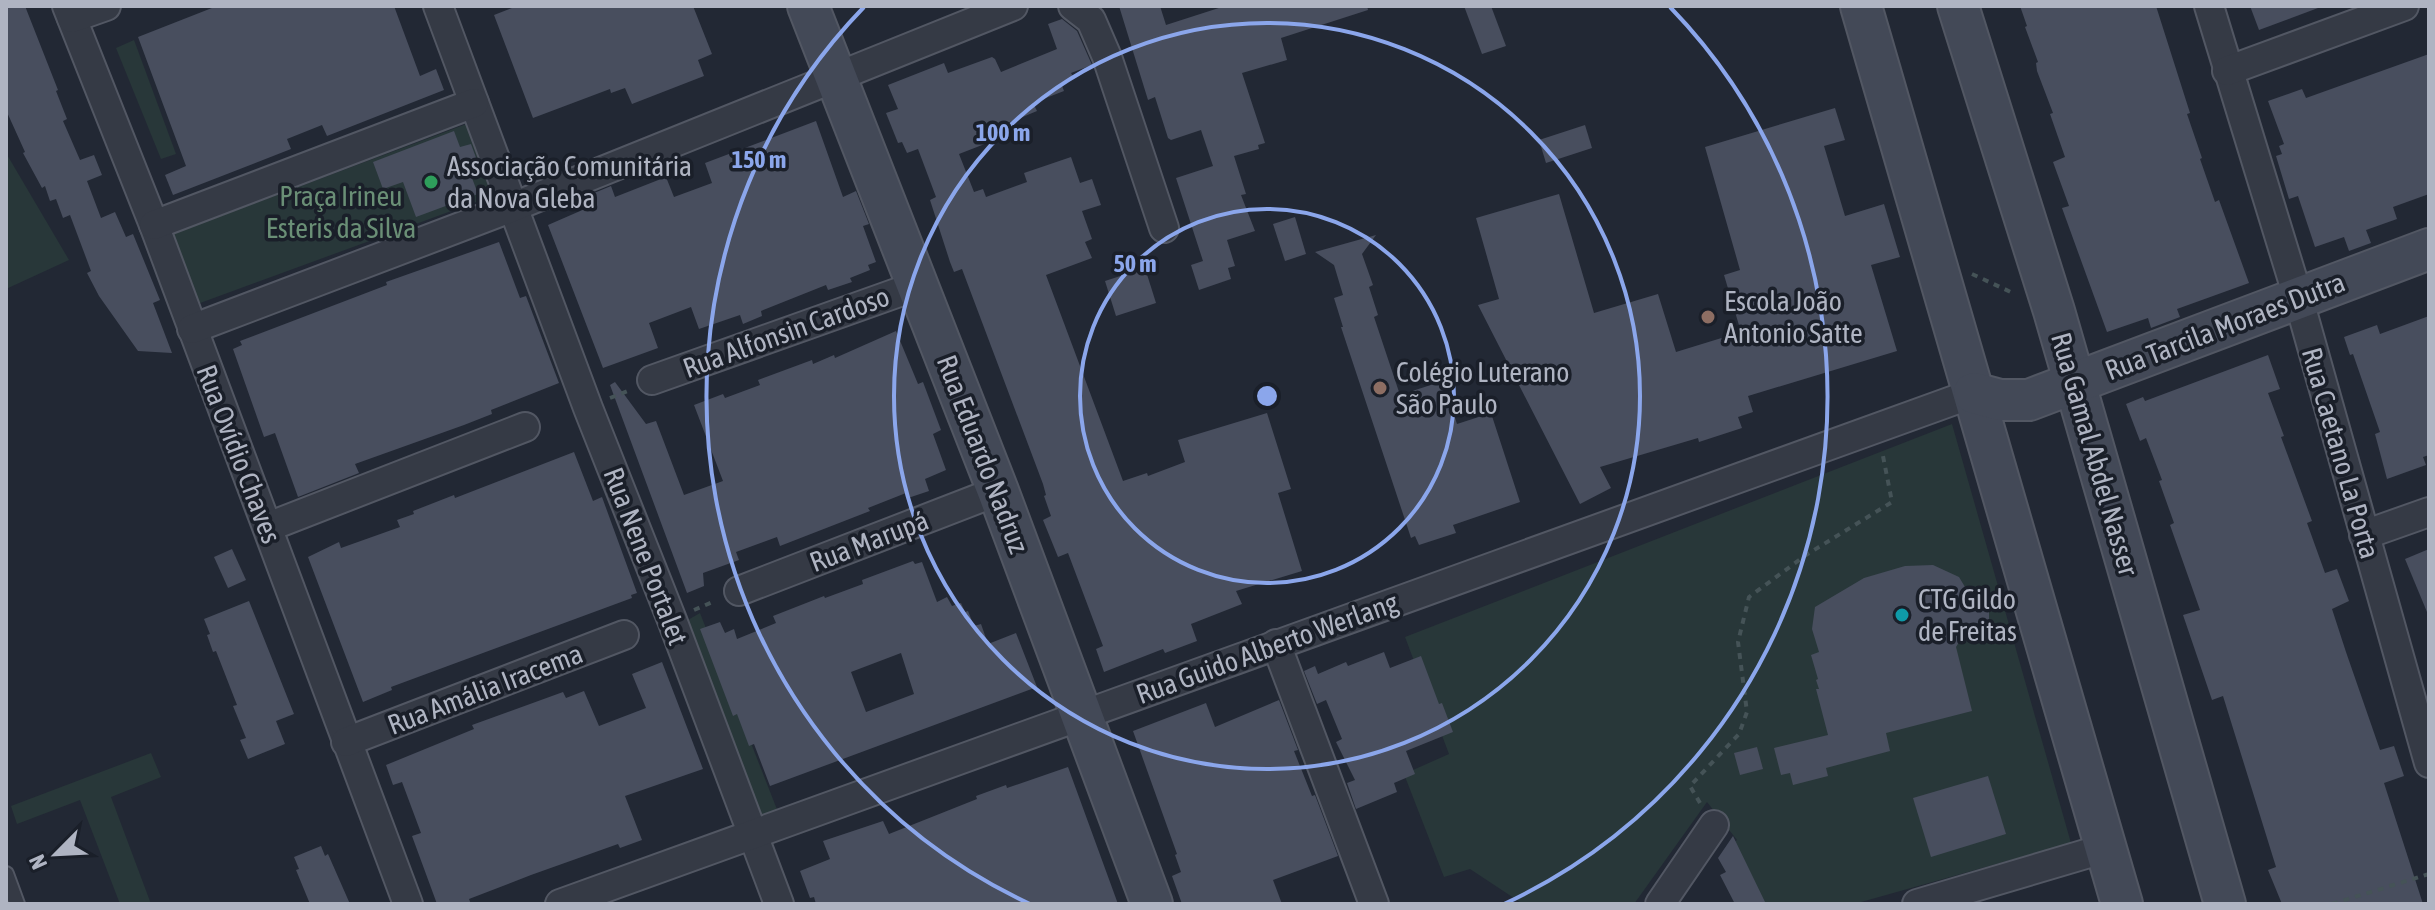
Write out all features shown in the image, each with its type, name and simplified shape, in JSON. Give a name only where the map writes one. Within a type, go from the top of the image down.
[{"type":"street","points":[[70,12],[106,6]]},
{"type":"street","name":"Rua Nene Portalet","points":[[438,6],[779,904]]},
{"type":"street","name":"Rua Eduardo Nadruz","points":[[808,6],[998,491],[1152,904]]},
{"type":"street","points":[[192,329],[513,207],[1013,6]]},
{"type":"street","points":[[1073,6],[1091,20],[1107,57],[1164,228]]},
{"type":"street","points":[[1861,6],[2122,904]]},
{"type":"street","name":"Rua Gamal Abdel Nasser","points":[[1958,6],[2054,311],[2225,904]]},
{"type":"street","name":"Rua Caetano La Porta","points":[[2209,6],[2298,297],[2429,763]]},
{"type":"street","points":[[2227,71],[2404,6]]},
{"type":"street","name":"Rua Ovídio Chaves","points":[[70,12],[154,225],[408,904]]},
{"type":"street","points":[[154,225],[474,103]]},
{"type":"street","name":"Rua Tarcila Moraes Dutra","points":[[1974,393],[2019,401],[2429,249]]},
{"type":"street","name":"Rua Alfonsin Cardoso","points":[[652,380],[919,285]]},
{"type":"street","name":"Rua Guido Alberto Werlang","points":[[560,904],[1974,393]]},
{"type":"street","points":[[268,527],[525,427]]},
{"type":"street","name":"Rua Marupá","points":[[739,591],[998,491]]},
{"type":"street","points":[[2364,535],[2429,512]]},
{"type":"street","name":"Rua Amália Iracema","points":[[346,742],[624,635]]},
{"type":"street","points":[[1276,644],[1374,904]]},
{"type":"street","points":[[1660,904],[1714,825]]},
{"type":"street","points":[[1917,904],[2106,848]]},
{"type":"lane","points":[[6,874],[17,904]]},
{"type":"path","points":[[1935,257],[2054,311]]},
{"type":"path","points":[[1714,825],[1690,786],[1739,734],[1747,712],[1738,642],[1749,597],[1806,555],[1892,502],[1877,427]]},
{"type":"path","points":[[2332,904],[2429,874]]},
{"type":"green space","points":[[134,40],[176,154],[161,159],[116,48]]},
{"type":"green space","name":"Praça Irineu Esteris da Silva","points":[[469,123],[495,195],[192,306],[167,236]]},
{"type":"green space","points":[[6,153],[69,260],[6,289]]},
{"type":"green space","points":[[1952,424],[2071,843],[1854,904],[1758,904],[1724,849],[1737,840],[1707,802],[1634,904],[1523,904],[1470,869],[1444,877],[1404,774],[1449,754],[1405,637]]},
{"type":"green space","points":[[700,613],[778,812],[735,830],[662,635]]},
{"type":"green space","points":[[151,753],[161,777],[111,797],[151,904],[120,904],[80,800],[17,824],[11,806]]},
{"type":"building","points":[[6,6],[25,6],[58,90],[67,119],[63,121],[80,160],[94,155],[102,175],[87,181],[101,218],[115,212],[126,237],[133,234],[160,300],[153,303],[172,353],[138,351],[99,296],[87,273],[91,271],[70,215],[63,218],[56,199],[50,201],[45,186],[42,188],[23,153],[6,110]]},
{"type":"building","points":[[217,6],[394,6],[420,76],[436,69],[444,90],[327,136],[322,125],[287,139],[291,149],[173,195],[165,175],[186,166],[138,37]]},
{"type":"building","points":[[517,6],[693,6],[712,54],[698,60],[704,76],[632,104],[625,88],[611,93],[610,89],[533,118],[494,15]]},
{"type":"building","points":[[1119,6],[1160,6],[1166,25],[1225,6],[1367,6],[1368,10],[1281,38],[1287,60],[1242,73],[1265,143],[1258,145],[1259,149],[1234,156],[1246,194],[1241,195],[1255,231],[1227,240],[1235,266],[1228,268],[1231,279],[1199,290],[1191,265],[1203,261],[1176,178],[1213,166],[1201,130],[1171,140],[1168,138],[1155,97],[1148,100]]},
{"type":"building","points":[[1464,6],[1491,6],[1506,46],[1482,54]]},
{"type":"building","points":[[2020,6],[2156,6],[2190,113],[2187,114],[2200,159],[2215,202],[2219,200],[2249,283],[2177,309],[2180,317],[2151,328],[2148,318],[2107,332],[2062,208],[2069,206],[2053,162],[2065,157]]},
{"type":"building","points":[[2250,6],[2318,6],[2318,8],[2259,30]]},
{"type":"building","points":[[1062,19],[1077,31],[1092,65],[1071,73],[1074,78],[1061,83],[1064,91],[1033,103],[1037,111],[991,130],[995,140],[959,154],[974,192],[983,189],[986,197],[1027,182],[1024,173],[1071,157],[1080,183],[1092,179],[1101,205],[1082,211],[1092,239],[1085,242],[1092,258],[1046,275],[1123,481],[1147,473],[1148,476],[1185,462],[1178,440],[1267,413],[1291,489],[1278,493],[1302,571],[1236,591],[1242,604],[1191,624],[1197,641],[1165,653],[1163,649],[1104,672],[1096,649],[1103,646],[1068,553],[1058,557],[1043,520],[1051,516],[1043,484],[962,269],[954,272],[950,262],[930,200],[936,197],[918,149],[907,153],[902,142],[898,143],[886,113],[898,109],[888,85],[944,63],[948,73],[992,57],[1001,72],[1057,49],[1048,24]]},
{"type":"building","points":[[2429,54],[2429,194],[2393,207],[2397,219],[2366,230],[2371,243],[2349,251],[2344,237],[2315,247],[2298,196],[2289,199],[2276,156],[2282,154],[2279,146],[2284,144],[2268,101],[2302,89],[2306,98]]},
{"type":"building","name":"Escola João Antonio Satte","points":[[1835,108],[1845,140],[1824,146],[1845,216],[1884,204],[1900,257],[1871,265],[1897,351],[1748,396],[1753,412],[1738,417],[1742,428],[1600,467],[1611,488],[1580,504],[1478,305],[1499,299],[1476,218],[1559,194],[1594,313],[1658,294],[1676,352],[1741,332],[1724,275],[1740,270],[1705,147]]},
{"type":"building","points":[[816,121],[843,197],[856,191],[869,224],[863,226],[876,262],[868,265],[870,270],[850,278],[852,282],[828,290],[826,285],[761,311],[762,316],[743,324],[740,315],[699,329],[691,307],[649,323],[658,348],[603,368],[548,225],[587,208],[582,198],[611,186],[615,197],[666,177],[674,197],[712,183],[705,163]]},
{"type":"building","points":[[1585,125],[1592,148],[1546,163],[1539,140]]},
{"type":"building","name":"Associação Comunitária da Nova Gleba","points":[[454,131],[460,147],[471,144],[482,174],[472,178],[478,194],[416,217],[403,182],[383,189],[373,162]]},
{"type":"building","points":[[1295,217],[1306,254],[1285,261],[1273,224]]},
{"type":"building","name":"Colégio Luterano São Paulo","points":[[1376,235],[1362,254],[1373,285],[1369,287],[1378,315],[1374,317],[1400,395],[1443,381],[1457,424],[1491,413],[1520,502],[1453,525],[1456,533],[1419,545],[1415,536],[1411,538],[1341,327],[1334,298],[1343,295],[1334,265],[1315,252]]},
{"type":"building","points":[[499,242],[520,298],[526,296],[559,383],[491,410],[492,414],[355,464],[359,473],[298,497],[275,433],[264,437],[233,349],[242,345],[240,341],[387,285],[386,282]]},
{"type":"building","points":[[1145,268],[1156,303],[1116,316],[1105,281]]},
{"type":"building","points":[[2429,316],[2429,455],[2423,457],[2426,465],[2387,479],[2375,434],[2380,432],[2344,337],[2377,325],[2380,334]]},
{"type":"building","points":[[896,331],[918,384],[923,382],[941,430],[933,434],[946,470],[925,479],[929,491],[908,498],[906,493],[868,508],[870,511],[780,546],[777,537],[736,552],[739,560],[703,573],[704,586],[687,593],[610,385],[615,382],[646,424],[656,421],[684,495],[723,481],[694,405],[760,385],[758,380],[812,360],[813,364],[834,355],[835,358]]},
{"type":"building","points":[[2268,355],[2280,389],[2268,393],[2312,521],[2307,523],[2325,573],[2337,569],[2349,601],[2332,609],[2380,750],[2394,746],[2404,776],[2384,783],[2423,904],[2282,904],[2268,870],[2276,867],[2223,696],[2212,700],[2183,615],[2200,610],[2170,525],[2174,523],[2159,481],[2162,480],[2146,438],[2140,441],[2126,404],[2143,397],[2145,401]]},
{"type":"building","points":[[574,452],[593,501],[602,497],[637,593],[631,595],[632,598],[391,687],[392,690],[363,702],[308,557],[339,542],[341,548],[400,527],[397,520],[414,514],[413,511]]},
{"type":"building","points":[[232,549],[246,580],[228,588],[214,557]]},
{"type":"building","points":[[2429,549],[2429,612],[2427,612],[2405,559]]},
{"type":"building","points":[[913,561],[915,564],[922,562],[937,602],[947,597],[952,606],[961,603],[974,626],[981,624],[988,644],[1016,633],[1037,687],[770,786],[754,744],[749,746],[737,714],[733,716],[700,629],[720,622],[725,633],[734,629],[737,639],[776,623],[773,616],[863,584],[862,580]],"holes":[[[901,653],[914,694],[866,712],[851,672]]]},
{"type":"building","points":[[1933,565],[1959,577],[1971,597],[1989,597],[1989,624],[1971,623],[1956,647],[1972,711],[1886,733],[1890,751],[1826,768],[1828,776],[1793,785],[1790,773],[1781,775],[1774,748],[1828,735],[1811,655],[1819,652],[1812,629],[1815,607],[1864,578],[1905,566]]},
{"type":"building","points":[[249,601],[294,714],[276,721],[285,744],[248,759],[240,740],[246,738],[233,706],[237,705],[216,651],[213,652],[204,619]]},
{"type":"building","points":[[1384,652],[1390,668],[1421,656],[1453,732],[1406,751],[1415,774],[1394,783],[1397,792],[1356,809],[1347,783],[1355,780],[1336,742],[1342,739],[1326,700],[1317,704],[1304,671],[1315,666],[1318,674],[1346,662],[1348,666]]},
{"type":"building","points":[[662,662],[703,769],[625,796],[642,840],[620,848],[618,844],[531,875],[469,899],[471,904],[437,904],[412,836],[421,833],[402,782],[393,785],[386,765],[474,729],[472,725],[563,692],[566,698],[584,691],[599,726],[646,708],[632,674]]},
{"type":"building","points":[[1279,700],[1298,750],[1294,751],[1338,856],[1273,880],[1282,904],[1182,904],[1172,876],[1181,872],[1177,854],[1133,731],[1206,703],[1215,727]]},
{"type":"building","points":[[1757,747],[1763,769],[1740,775],[1734,753]]},
{"type":"building","points":[[1068,767],[1118,904],[816,904],[814,897],[810,898],[800,871],[830,859],[823,841],[883,821],[889,834],[977,799],[976,796]]},
{"type":"building","points":[[1988,776],[2006,834],[1931,857],[1913,798]]},
{"type":"building","points":[[1733,836],[1766,904],[1735,904],[1720,875],[1726,872],[1718,858]]},
{"type":"building","points":[[321,846],[325,856],[328,854],[350,904],[310,904],[294,857]]},
{"type":"place","name":"Associação Comunitária da Nova Gleba","points":[[431,182]]},
{"type":"place","name":"Escola João Antonio Satte","points":[[1708,317]]},
{"type":"place","name":"Colégio Luterano São Paulo","points":[[1380,388]]},
{"type":"place","name":"CTG Gildo de Freitas","points":[[1902,615]]}]
